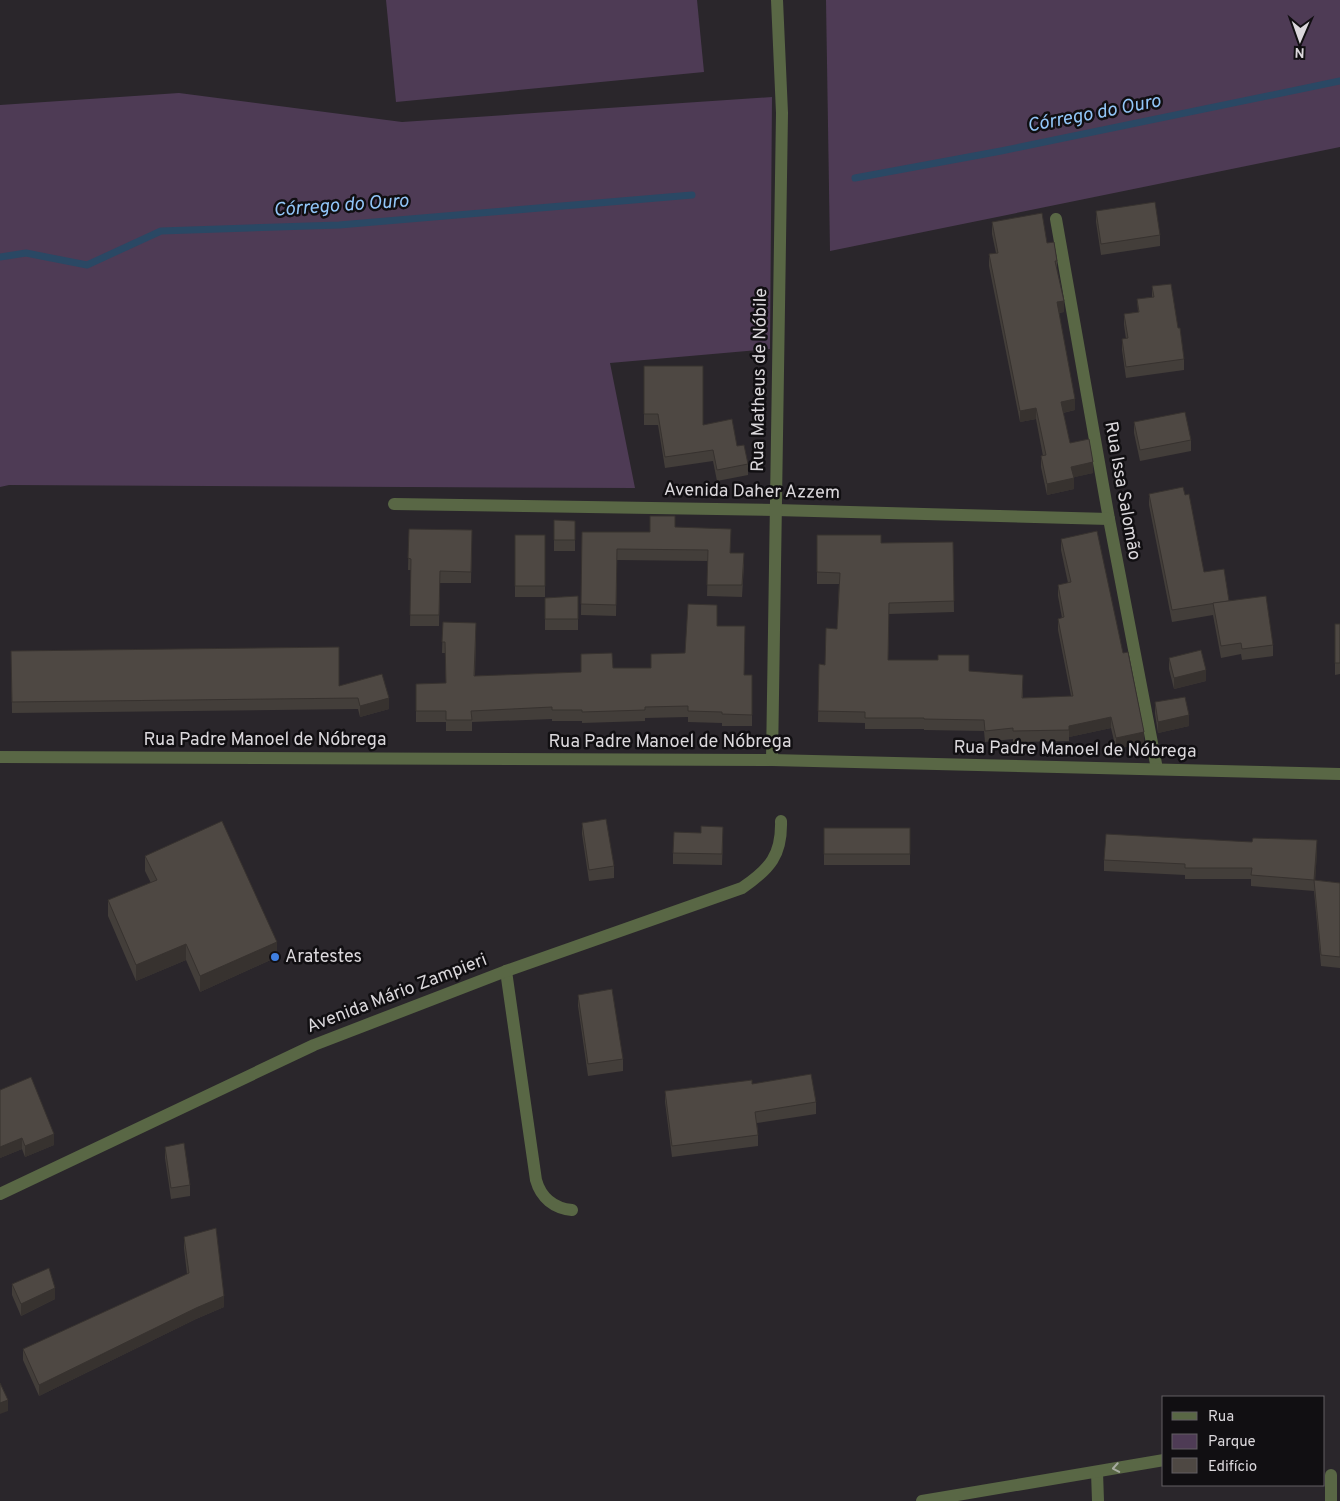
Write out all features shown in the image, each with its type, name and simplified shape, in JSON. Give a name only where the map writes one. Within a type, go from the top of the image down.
[{"type":"street","name":"Rua Matheus de Nóbile","points":[[772,760],[782,113],[777,0]]},
{"type":"street","name":"Rua Issa Salomão","points":[[1056,219],[1109,519],[1157,769]]},
{"type":"street","name":"Avenida Daher Azzem","points":[[394,504],[776,510],[1109,519]]},
{"type":"street","name":"Rua Padre Manoel de Nóbrega","points":[[0,757],[772,760],[1340,774]]},
{"type":"street","name":"Avenida Mário Zampieri","points":[[0,1194],[314,1045],[506,971],[742,888],[764,871],[773,860],[780,847],[781,821]]},
{"type":"street","points":[[506,971],[536,1180],[541,1192],[549,1201],[560,1207],[572,1210]]},
{"type":"street","points":[[922,1501],[1162,1460]]},
{"type":"street","points":[[1097,1472],[1098,1501]]},
{"type":"street","points":[[1331,1501],[1332,1475]]},
{"type":"green space","points":[[386,0],[697,0],[704,72],[396,102]]},
{"type":"green space","points":[[826,0],[1340,0],[1340,147],[830,251]]},
{"type":"green space","points":[[179,93],[402,122],[772,97],[770,349],[610,363],[635,488],[9,485],[0,487],[0,105]]},
{"type":"building","points":[[1155,202],[1160,235],[1101,244],[1096,211]]},
{"type":"building","points":[[1042,213],[1047,243],[1054,242],[1057,261],[1055,261],[1064,301],[1057,302],[1075,399],[1061,402],[1070,443],[1089,439],[1093,462],[1071,467],[1074,478],[1047,484],[1041,456],[1046,455],[1036,408],[1020,411],[989,254],[998,253],[992,222]]},
{"type":"building","points":[[1171,284],[1184,359],[1126,367],[1122,339],[1128,338],[1124,314],[1139,312],[1137,299],[1154,297],[1152,286]]},
{"type":"building","points":[[644,366],[703,366],[703,425],[732,419],[737,446],[744,445],[748,464],[717,470],[713,450],[665,457],[658,414],[644,414]]},
{"type":"building","points":[[1185,412],[1191,440],[1140,450],[1134,422]]},
{"type":"building","points":[[1183,487],[1185,495],[1189,494],[1204,572],[1224,569],[1229,601],[1172,610],[1149,494]]},
{"type":"building","points":[[650,516],[675,516],[675,527],[731,529],[730,553],[744,553],[742,585],[707,585],[708,550],[617,549],[616,605],[581,604],[582,532],[650,532]]},
{"type":"building","points":[[554,520],[575,521],[575,540],[554,540]]},
{"type":"building","points":[[409,529],[472,530],[471,572],[440,571],[439,615],[410,615],[411,559],[408,558]]},
{"type":"building","points":[[1097,531],[1123,653],[1128,652],[1144,732],[1116,738],[1111,717],[1069,726],[1069,730],[1013,731],[1013,728],[985,731],[984,720],[865,718],[865,712],[818,711],[819,664],[825,665],[826,628],[837,629],[840,573],[817,572],[817,535],[881,535],[881,543],[953,542],[954,601],[889,603],[888,660],[938,660],[938,655],[969,655],[969,671],[1023,675],[1022,698],[1073,696],[1058,619],[1064,617],[1058,585],[1071,582],[1061,539]]},
{"type":"building","points":[[515,535],[545,535],[545,586],[515,586]]},
{"type":"building","points":[[578,596],[578,619],[545,619],[545,598]]},
{"type":"building","points":[[1266,596],[1273,645],[1242,649],[1241,643],[1221,646],[1213,603]]},
{"type":"building","points":[[688,604],[717,605],[717,626],[745,626],[744,675],[752,675],[752,715],[688,711],[688,706],[645,707],[645,710],[582,712],[582,710],[552,710],[552,707],[471,711],[472,720],[446,720],[446,711],[416,711],[416,684],[446,683],[445,642],[442,642],[443,622],[476,623],[474,676],[581,672],[581,654],[612,653],[613,668],[651,668],[651,654],[685,653]]},
{"type":"building","points":[[1335,624],[1340,624],[1340,663],[1335,663]]},
{"type":"building","points":[[339,647],[339,686],[382,674],[389,698],[360,706],[358,698],[12,702],[11,651]]},
{"type":"building","points":[[1201,650],[1206,670],[1174,678],[1169,658]]},
{"type":"building","points":[[1185,697],[1189,715],[1158,722],[1155,702]]},
{"type":"building","points":[[606,819],[614,866],[589,870],[582,823]]},
{"type":"building","points":[[222,821],[277,942],[200,976],[186,944],[136,965],[108,900],[157,880],[145,856]]},
{"type":"building","points":[[701,826],[723,827],[722,854],[673,853],[674,832],[701,833]]},
{"type":"building","points":[[824,828],[910,828],[910,854],[824,854]]},
{"type":"building","points":[[1106,834],[1252,842],[1253,838],[1317,840],[1314,880],[1251,875],[1252,868],[1185,868],[1185,864],[1104,860]]},
{"type":"building","points":[[1314,880],[1340,883],[1340,957],[1321,955]]},
{"type":"building","points":[[612,989],[623,1059],[588,1064],[578,995]]},
{"type":"building","points":[[811,1074],[816,1102],[755,1112],[758,1135],[672,1146],[665,1091],[752,1080],[752,1084]]},
{"type":"building","points":[[31,1077],[54,1134],[25,1146],[22,1138],[0,1147],[0,1090]]},
{"type":"building","points":[[184,1143],[190,1185],[171,1188],[165,1147]]},
{"type":"building","points":[[216,1228],[224,1296],[39,1385],[23,1349],[189,1273],[184,1237]]},
{"type":"building","points":[[49,1268],[55,1288],[21,1304],[12,1284]]},
{"type":"building","points":[[0,1383],[8,1400],[0,1403]]},
{"type":"waterway","name":"Córrego do Ouro","points":[[855,178],[1001,151],[1340,81]]},
{"type":"waterway","name":"Córrego do Ouro","points":[[0,257],[26,253],[87,265],[161,231],[339,225],[692,195]]},
{"type":"place","name":"Aratestes","points":[[275,957]]}]
